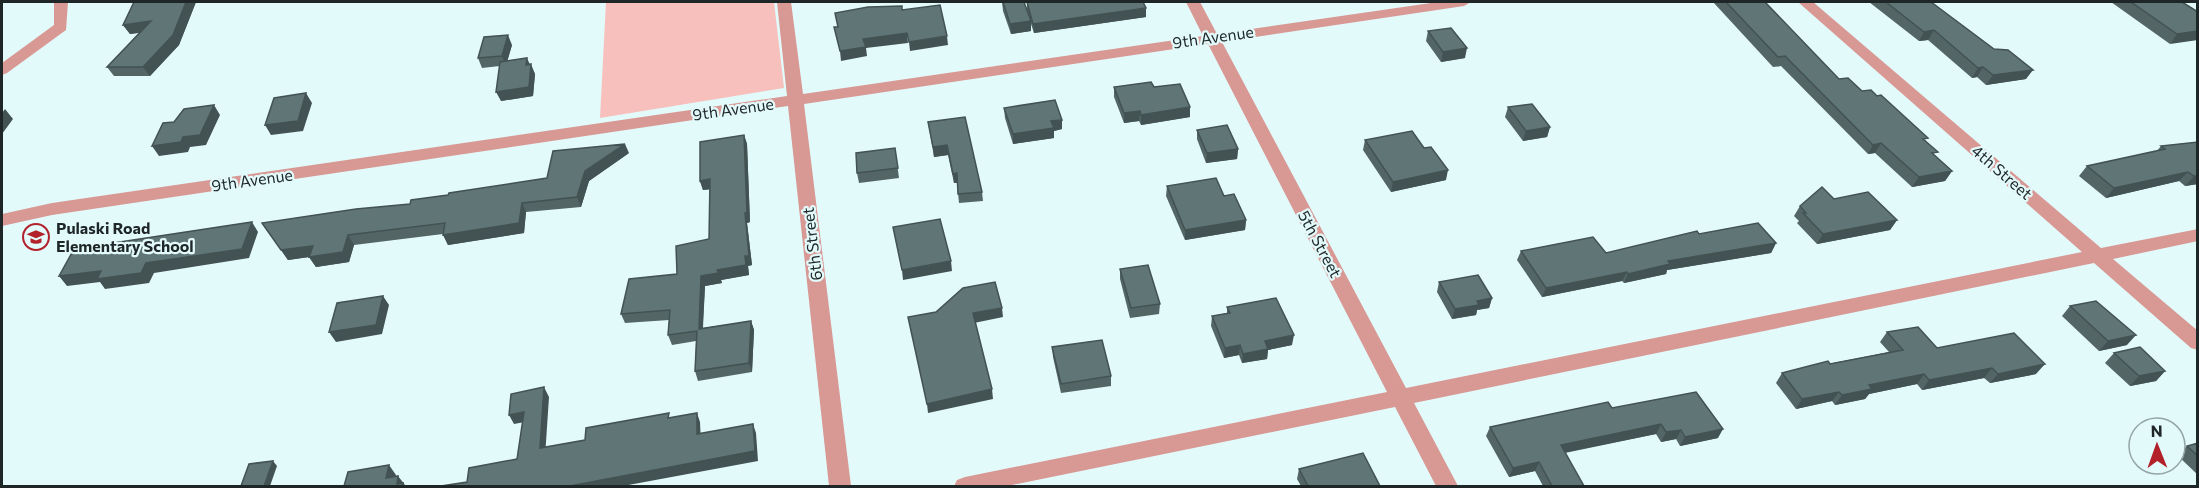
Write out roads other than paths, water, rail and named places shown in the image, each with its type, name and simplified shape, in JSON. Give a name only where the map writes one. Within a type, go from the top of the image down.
[{"type":"street","points":[[2,70],[61,27],[61,2]]},
{"type":"street","name":"6th Street","points":[[784,2],[840,486]]},
{"type":"street","name":"5th Street","points":[[1193,2],[1447,486]]},
{"type":"street","name":"9th Avenue","points":[[2,220],[52,209],[1212,37],[1464,2]]},
{"type":"street","name":"4th Street","points":[[1805,2],[2198,343]]},
{"type":"street","points":[[965,486],[2198,235]]},
{"type":"place","name":"Pulaski Road Elementary School","points":[[36,237]]}]
